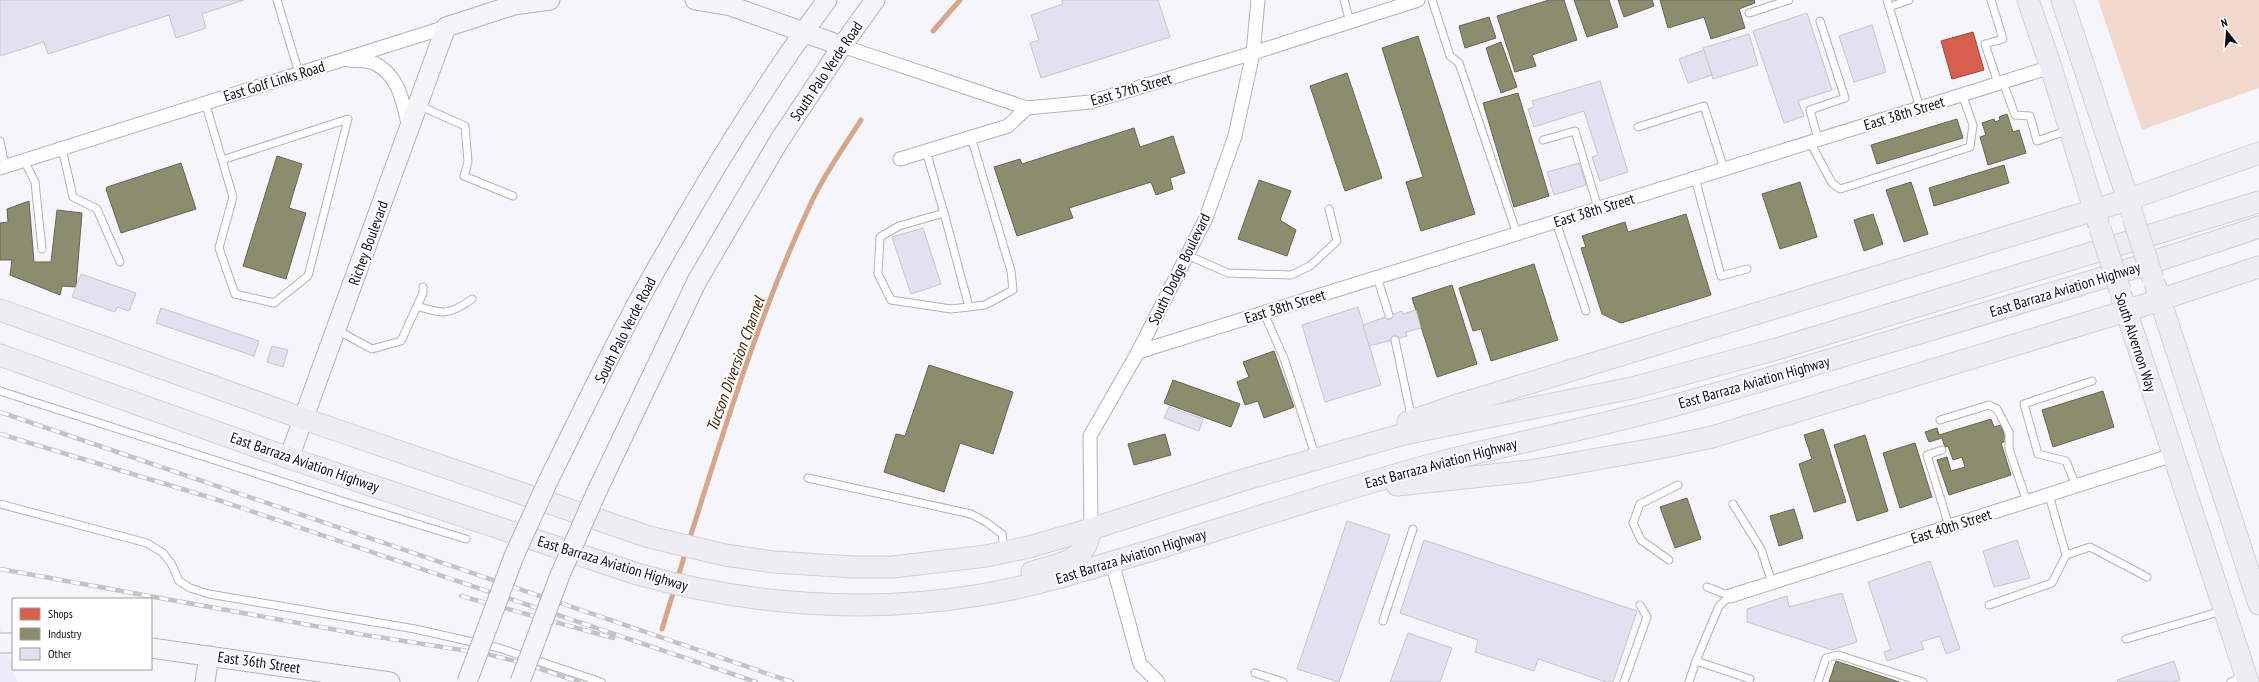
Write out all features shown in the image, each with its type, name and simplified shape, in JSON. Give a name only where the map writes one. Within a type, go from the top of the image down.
[{"type":"main road","name":"East Golf Links Road","points":[[446,27],[496,5],[514,5],[550,0]]},
{"type":"main road","points":[[695,0],[731,6],[842,46]]},
{"type":"main road","name":"South Palo Verde Road","points":[[467,682],[514,556],[549,479],[649,283],[712,175],[803,32],[827,0]]},
{"type":"main road","name":"South Palo Verde Road","points":[[520,682],[560,575],[597,491],[696,281],[779,141],[842,46],[875,0]]},
{"type":"main road","name":"South Alvernon Way","points":[[2028,0],[2051,67],[2126,311],[2224,610],[2241,680]]},
{"type":"main road","points":[[2062,0],[2259,604]]},
{"type":"main road","name":"Richey Boulevard","points":[[289,458],[446,27]]},
{"type":"main road","points":[[1243,480],[1461,404],[2130,209],[2259,153]]},
{"type":"main road","points":[[2215,215],[2259,194]]},
{"type":"main road","points":[[2215,215],[2259,202]]},
{"type":"main road","name":"East Barraza Aviation Highway","points":[[304,419],[649,537],[725,556],[773,562],[854,567],[893,567],[943,562],[1005,552],[1091,530],[1243,480],[1404,434],[1639,386],[1780,348],[2215,215]]},
{"type":"main road","name":"East Barraza Aviation Highway","points":[[0,356],[289,458],[637,574],[715,592],[754,598],[836,605],[928,601],[975,596],[1059,579],[1349,487],[1443,462],[1638,415],[2060,291],[2259,228]]},
{"type":"main road","points":[[1252,519],[1334,497],[1397,485],[1538,469],[1665,447],[1712,437],[2126,311],[2259,267]]},
{"type":"main road","points":[[0,310],[304,419]]},
{"type":"main road","points":[[754,598],[810,600],[875,598],[963,588],[1057,564],[1074,557],[1085,548],[1091,530]]},
{"type":"main road","points":[[0,644],[12,643]]},
{"type":"main road","name":"East 36th Street","points":[[152,648],[390,682]]},
{"type":"main road","points":[[205,682],[210,656]]},
{"type":"street","name":"South Dodge Boulevard","points":[[1091,530],[1090,436],[1138,352],[1206,218],[1235,136],[1253,53],[1258,0]]},
{"type":"street","name":"East 37th Street","points":[[842,46],[1027,108],[1090,102],[1253,53],[1418,0]]},
{"type":"street","name":"East Golf Links Road","points":[[3,167],[446,27]]},
{"type":"street","points":[[343,60],[373,63],[393,78],[402,95],[409,130]]},
{"type":"street","name":"East 38th Street","points":[[1138,352],[2051,67]]},
{"type":"street","points":[[900,159],[1008,126],[1027,108]]},
{"type":"street","name":"East 40th Street","points":[[1730,596],[2173,455]]},
{"type":"street","points":[[1112,562],[1140,664],[1158,682]]},
{"type":"lane","points":[[277,0],[299,73]]},
{"type":"lane","points":[[1344,0],[1350,22]]},
{"type":"lane","points":[[1432,0],[1450,56],[1459,63],[1516,234]]},
{"type":"lane","points":[[1749,13],[1789,0]]},
{"type":"lane","points":[[1909,0],[1888,3],[1920,108]]},
{"type":"lane","points":[[1991,0],[2003,38],[1984,44],[2015,115],[2030,116],[2037,141],[2070,130]]},
{"type":"lane","points":[[1820,21],[1845,98],[1810,110],[1814,141],[1832,183],[1840,189],[1970,147],[1973,126],[1962,94]]},
{"type":"lane","points":[[206,102],[222,160],[233,197],[219,248],[235,294],[274,303],[308,276],[348,119],[222,160]]},
{"type":"lane","points":[[418,105],[465,126],[468,162],[464,176],[513,196]]},
{"type":"lane","points":[[1638,127],[1704,106],[1724,169]]},
{"type":"lane","points":[[1543,140],[1575,131],[1598,208]]},
{"type":"lane","points":[[944,213],[899,226],[880,236],[878,274],[891,300],[951,309],[985,305],[1013,290],[1011,271],[971,137]]},
{"type":"lane","points":[[0,141],[3,167]]},
{"type":"lane","points":[[62,148],[73,197],[98,209],[120,262]]},
{"type":"lane","points":[[926,151],[969,307]]},
{"type":"lane","points":[[24,160],[35,182],[42,249]]},
{"type":"lane","points":[[1695,178],[1721,276],[1747,269]]},
{"type":"lane","points":[[1187,255],[1228,273],[1292,275],[1310,266],[1337,241],[1329,208]]},
{"type":"lane","points":[[1556,222],[1586,312]]},
{"type":"lane","points":[[1377,278],[1389,315]]},
{"type":"lane","points":[[336,329],[372,349],[401,341],[417,306],[423,287]]},
{"type":"lane","points":[[417,306],[440,314],[458,310],[472,299]]},
{"type":"lane","points":[[1264,312],[1284,361],[1315,455]]},
{"type":"lane","points":[[1395,340],[1412,421]]},
{"type":"lane","points":[[2076,486],[2066,461],[2038,454],[2024,404],[2092,381]]},
{"type":"lane","points":[[0,391],[345,502],[466,539]]},
{"type":"lane","points":[[1940,420],[1989,405],[1997,409],[2009,432],[2009,449],[2027,502]]},
{"type":"lane","points":[[1942,450],[1927,455],[1949,526]]},
{"type":"lane","points":[[808,478],[971,514],[986,522],[1002,534],[1005,552]]},
{"type":"lane","points":[[1669,560],[1641,540],[1633,523],[1640,504],[1678,485]]},
{"type":"lane","points":[[1989,605],[2052,583],[2066,555],[2049,495]]},
{"type":"lane","points":[[0,504],[147,543],[163,553],[179,581],[190,588],[210,594],[415,629],[498,648],[601,682]]},
{"type":"lane","points":[[1733,504],[1761,549],[1772,583]]},
{"type":"lane","points":[[1383,621],[1413,529]]},
{"type":"lane","points":[[2066,555],[2090,547],[2147,577]]},
{"type":"lane","points":[[1689,682],[1718,606],[1730,596],[1706,587]]},
{"type":"lane","points":[[1624,682],[1647,617],[1640,605]]},
{"type":"lane","points":[[2126,639],[2224,610]]},
{"type":"lane","points":[[1818,682],[1826,658],[1838,655],[1923,682]]},
{"type":"lane","points":[[1696,661],[1750,679]]},
{"type":"lane","points":[[1255,673],[1283,682]]},
{"type":"shaded area","points":[[2098,0],[2259,0],[2259,88],[2142,130]]},
{"type":"shaded area","points":[[0,627],[12,670],[13,670],[17,682],[0,682]]},
{"type":"building: Shops","points":[[1973,32],[1984,70],[1952,79],[1941,41]]},
{"type":"building: Industry","points":[[1549,0],[1564,0],[1577,40],[1532,55],[1536,66],[1515,72],[1497,16]]},
{"type":"building: Industry","points":[[1574,0],[1609,0],[1618,27],[1587,37]]},
{"type":"building: Industry","points":[[1618,0],[1652,0],[1654,6],[1624,17]]},
{"type":"building: Industry","points":[[1660,0],[1754,0],[1755,3],[1739,9],[1745,28],[1711,39],[1704,17],[1668,28]]},
{"type":"building: Industry","points":[[1489,17],[1496,38],[1465,48],[1459,26]]},
{"type":"building: Industry","points":[[1418,36],[1475,214],[1421,231],[1406,182],[1423,177],[1382,48]]},
{"type":"building: Industry","points":[[1501,42],[1517,87],[1501,93],[1486,48]]},
{"type":"building: Industry","points":[[1347,73],[1382,178],[1345,191],[1310,86]]},
{"type":"building: Industry","points":[[1518,93],[1549,196],[1514,207],[1483,103]]},
{"type":"building: Industry","points":[[2007,114],[2013,132],[2019,130],[2026,153],[1988,165],[1980,137],[1986,135],[1982,123],[1994,119],[1995,122],[2000,120],[1999,117]]},
{"type":"building: Industry","points":[[1957,119],[1963,138],[1877,164],[1871,145]]},
{"type":"building: Industry","points":[[1134,128],[1140,147],[1173,136],[1185,173],[1170,178],[1173,189],[1156,195],[1151,182],[1069,208],[1073,218],[1017,236],[994,167],[1020,159],[1022,164]]},
{"type":"building: Industry","points":[[277,156],[302,164],[289,208],[306,213],[286,279],[243,266]]},
{"type":"building: Industry","points":[[181,163],[196,209],[121,233],[106,189],[107,187]]},
{"type":"building: Industry","points":[[2004,165],[2009,183],[1934,206],[1929,188]]},
{"type":"building: Industry","points":[[1259,180],[1291,191],[1280,220],[1296,230],[1287,256],[1238,239]]},
{"type":"building: Industry","points":[[1800,182],[1817,237],[1780,249],[1762,194]]},
{"type":"building: Industry","points":[[1911,182],[1928,234],[1904,242],[1886,190]]},
{"type":"building: Industry","points":[[29,201],[34,262],[51,262],[57,210],[82,213],[76,287],[62,286],[60,295],[10,275],[12,260],[0,260],[0,223],[8,222],[7,209]]},
{"type":"building: Industry","points":[[1686,214],[1711,295],[1621,323],[1602,314],[1581,248],[1586,247],[1582,236],[1625,222],[1628,232]]},
{"type":"building: Industry","points":[[1873,214],[1883,244],[1864,251],[1854,220]]},
{"type":"building: Industry","points":[[1534,264],[1558,340],[1491,361],[1481,329],[1473,331],[1459,288]]},
{"type":"building: Industry","points":[[1452,285],[1477,364],[1437,377],[1412,298]]},
{"type":"building: Industry","points":[[1274,351],[1294,407],[1264,418],[1258,401],[1245,405],[1237,382],[1249,377],[1243,362]]},
{"type":"building: Industry","points":[[929,365],[1013,392],[993,454],[960,443],[944,492],[884,472],[896,434],[905,436]]},
{"type":"building: Industry","points":[[1173,380],[1240,404],[1231,427],[1164,403]]},
{"type":"building: Industry","points":[[2103,391],[2114,427],[2053,447],[2042,410]]},
{"type":"building: Industry","points":[[1991,419],[1994,427],[2001,425],[2006,441],[2001,443],[2011,475],[1949,495],[1937,460],[1947,457],[1951,471],[1965,467],[1962,457],[1953,460],[1948,446],[1945,447],[1942,438],[1929,442],[1925,432],[1937,428],[1939,435]]},
{"type":"building: Industry","points":[[1823,429],[1846,502],[1814,512],[1799,464],[1812,459],[1804,435]]},
{"type":"building: Industry","points":[[1165,434],[1171,455],[1134,465],[1128,444]]},
{"type":"building: Industry","points":[[1865,435],[1888,511],[1857,521],[1834,445]]},
{"type":"building: Industry","points":[[1915,443],[1932,497],[1900,508],[1883,453]]},
{"type":"building: Industry","points":[[1687,498],[1701,539],[1675,548],[1660,507]]},
{"type":"building: Industry","points":[[1794,509],[1803,538],[1779,546],[1770,516]]},
{"type":"building: Industry","points":[[1836,661],[1899,682],[1829,682]]},
{"type":"building: Other","points":[[0,0],[244,0],[202,14],[206,28],[176,38],[169,15],[48,54],[44,42],[0,56]]},
{"type":"building: Other","points":[[1062,0],[1158,0],[1170,37],[1041,78],[1030,43],[1039,40],[1031,15],[1063,4]]},
{"type":"building: Other","points":[[1807,13],[1832,90],[1798,101],[1804,116],[1784,123],[1753,31]]},
{"type":"building: Other","points":[[1872,25],[1886,72],[1854,82],[1839,36]]},
{"type":"building: Other","points":[[1749,34],[1758,65],[1713,79],[1703,48]]},
{"type":"building: Other","points":[[1704,50],[1712,75],[1688,83],[1679,59]]},
{"type":"building: Other","points":[[1600,81],[1628,172],[1600,181],[1592,157],[1598,155],[1584,111],[1534,127],[1528,109],[1534,107],[1532,101]]},
{"type":"building: Other","points":[[1579,163],[1586,185],[1554,195],[1547,172]]},
{"type":"building: Other","points":[[923,228],[941,284],[911,294],[892,237]]},
{"type":"building: Other","points":[[81,274],[136,293],[129,311],[117,307],[115,312],[72,297]]},
{"type":"building: Other","points":[[1358,307],[1381,385],[1325,402],[1302,325]]},
{"type":"building: Other","points":[[161,308],[259,341],[254,356],[156,323]]},
{"type":"building: Other","points":[[1416,310],[1421,328],[1406,332],[1407,336],[1369,346],[1363,325],[1402,311],[1403,314]]},
{"type":"building: Other","points":[[272,346],[288,350],[283,367],[267,362]]},
{"type":"building: Other","points":[[1169,407],[1203,419],[1199,431],[1164,418]]},
{"type":"building: Other","points":[[1347,521],[1390,535],[1339,682],[1297,669]]},
{"type":"building: Other","points":[[1424,540],[1637,611],[1613,682],[1606,682],[1538,659],[1534,671],[1475,652],[1478,640],[1400,613]]},
{"type":"building: Other","points":[[2017,540],[2030,578],[1994,587],[1983,551]]},
{"type":"building: Other","points":[[1930,561],[1960,649],[1946,654],[1940,636],[1921,642],[1924,649],[1887,661],[1884,652],[1891,650],[1868,582]]},
{"type":"building: Other","points":[[1842,593],[1857,642],[1832,650],[1747,622],[1747,609],[1787,596],[1789,607]]},
{"type":"building: Other","points":[[1408,633],[1452,648],[1440,682],[1390,682]]},
{"type":"building: Other","points":[[2174,661],[2180,680],[2173,682],[2118,682],[2117,680]]},
{"type":"waterway","name":"Tucson Diversion Channel","points":[[933,31],[960,0]]},
{"type":"waterway","name":"Tucson Diversion Channel","points":[[689,541],[744,370],[793,243],[816,192],[861,120]]},
{"type":"waterway","name":"Tucson Diversion Channel","points":[[677,580],[686,551]]},
{"type":"waterway","name":"Tucson Diversion Channel","points":[[662,629],[675,587]]},
{"type":"railway","points":[[0,412],[792,682]]},
{"type":"railway","points":[[0,434],[215,499],[756,682]]},
{"type":"railway","points":[[0,569],[359,634],[487,654],[523,663],[579,682]]},
{"type":"railway","points":[[461,596],[613,638]]}]
